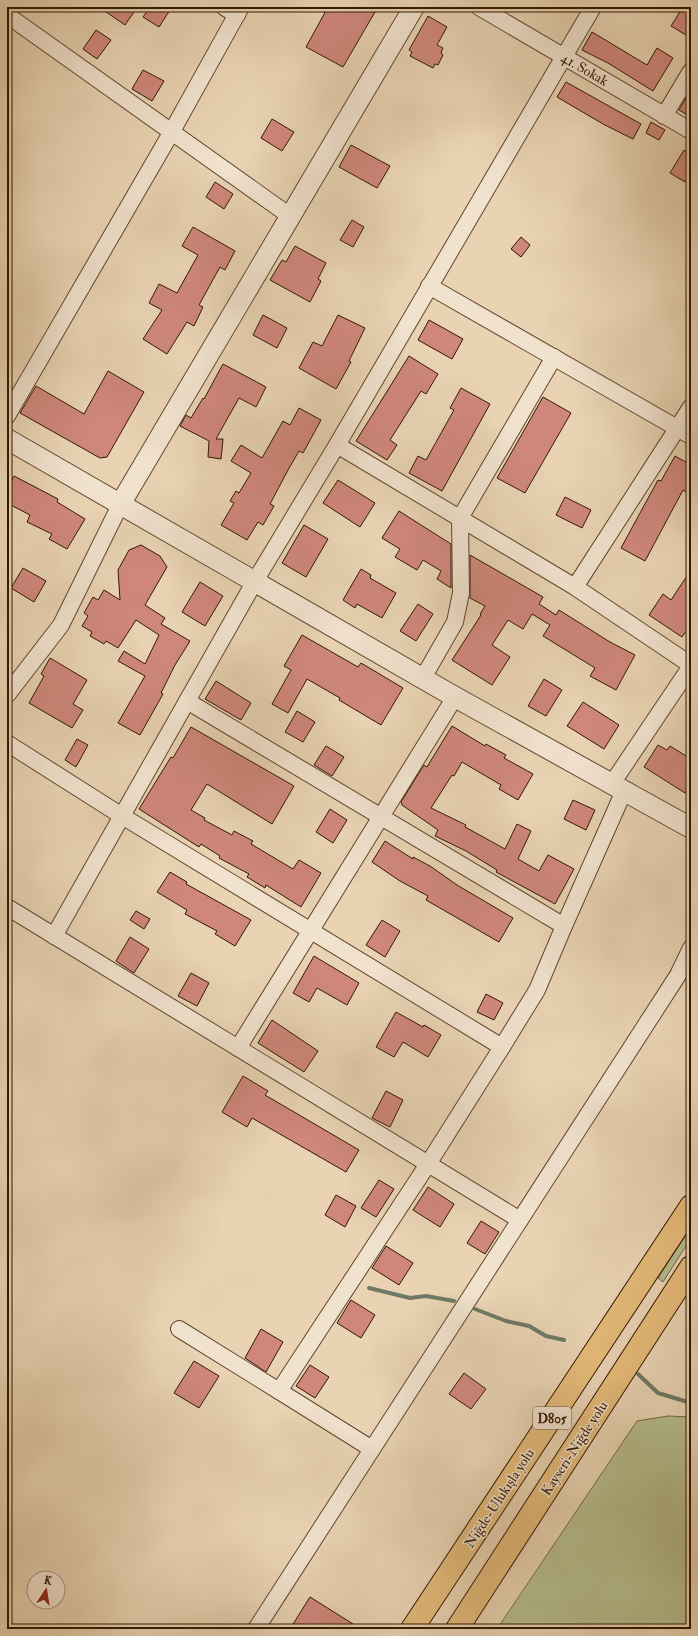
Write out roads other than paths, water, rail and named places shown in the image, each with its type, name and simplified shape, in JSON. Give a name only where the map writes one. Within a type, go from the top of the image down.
[{"type":"highway","name":"Niğde-Ulukışla yolu","points":[[412,1629],[691,1206]]},
{"type":"highway","name":"Kayseri-Niğde yolu","points":[[457,1629],[691,1267]]},
{"type":"street","points":[[7,695],[61,625],[121,503],[414,7]]},
{"type":"street","name":"41. Sokak","points":[[479,7],[691,131]]},
{"type":"street","points":[[54,936],[255,582],[337,445],[593,7]]},
{"type":"street","points":[[7,416],[171,133],[234,10]]},
{"type":"street","points":[[7,15],[171,133],[290,216]]},
{"type":"street","points":[[664,116],[691,71]]},
{"type":"street","points":[[429,286],[684,432]]},
{"type":"street","points":[[423,678],[455,622],[461,593],[460,518],[554,357]]},
{"type":"street","points":[[575,587],[684,432],[691,407]]},
{"type":"street","points":[[7,439],[121,503],[455,697],[688,826]]},
{"type":"street","points":[[279,1391],[428,1164],[537,990],[564,926],[617,788],[691,666],[575,587],[337,445]]},
{"type":"street","points":[[238,1048],[455,697]]},
{"type":"street","points":[[187,701],[564,926]]},
{"type":"street","points":[[7,743],[122,816],[502,1047]]},
{"type":"street","points":[[7,907],[520,1220]]},
{"type":"street","points":[[256,1629],[678,975],[691,948]]},
{"type":"street","points":[[179,1330],[372,1449]]},
{"type":"waterway","points":[[369,1288],[410,1298],[426,1296],[454,1301]]},
{"type":"waterway","points":[[475,1309],[506,1321],[529,1326],[546,1336],[564,1340]]},
{"type":"waterway","points":[[638,1374],[658,1393],[691,1403]]}]
